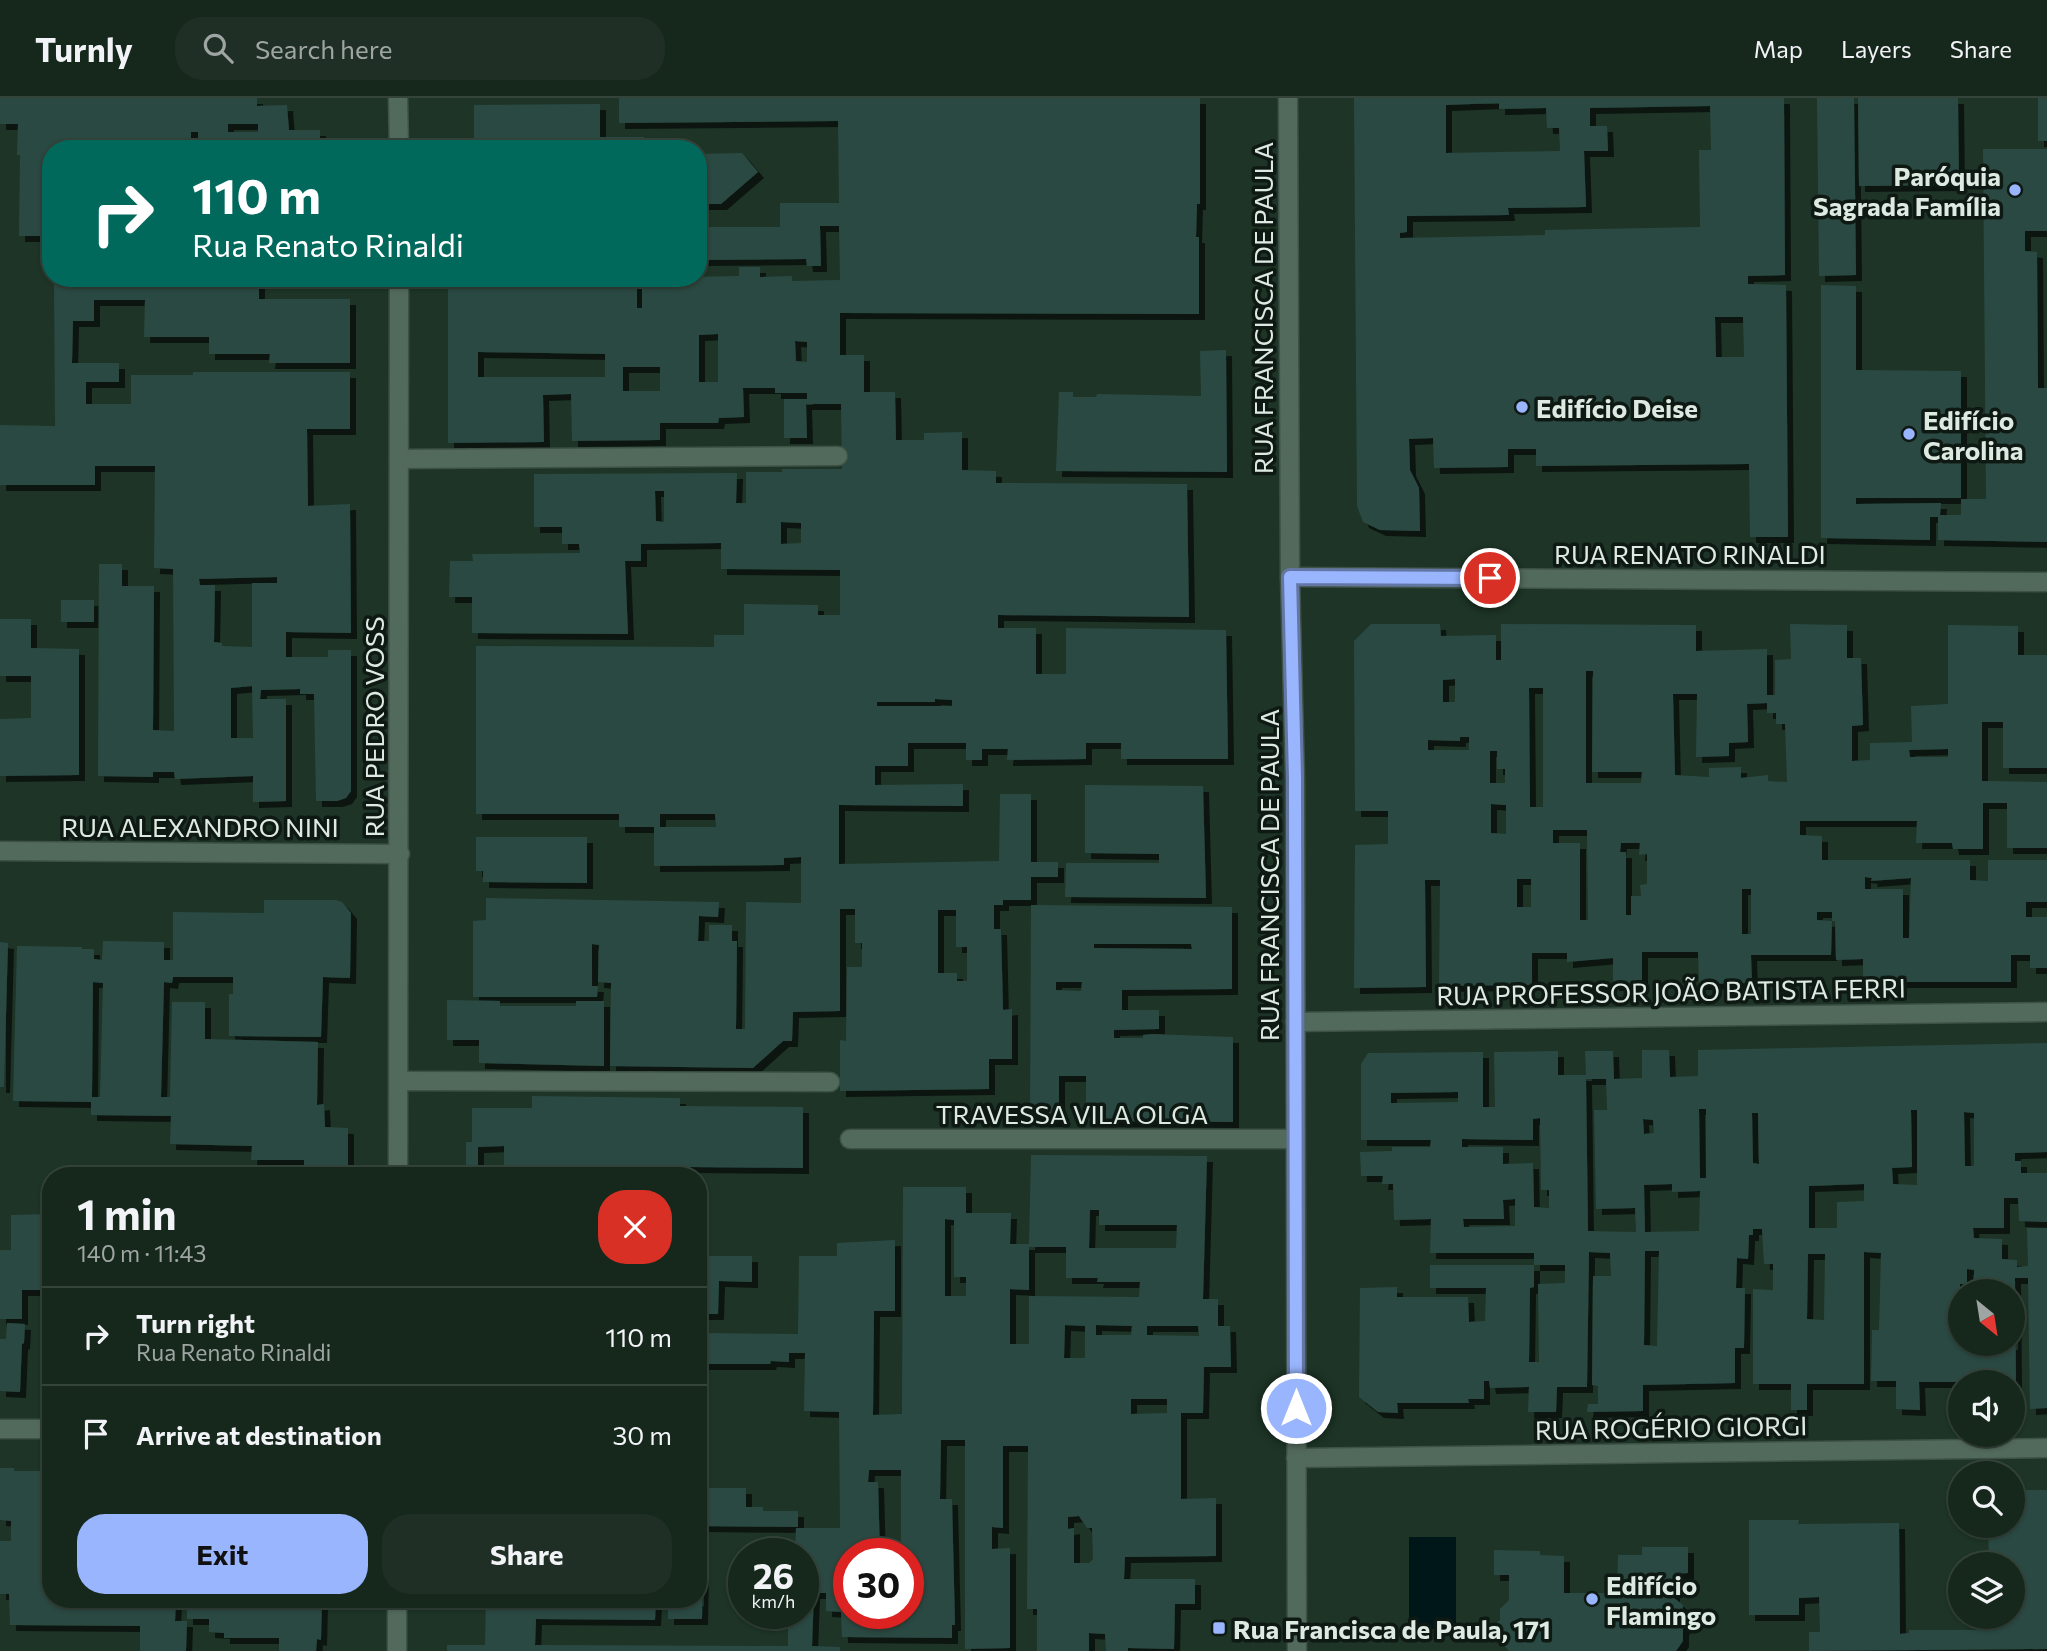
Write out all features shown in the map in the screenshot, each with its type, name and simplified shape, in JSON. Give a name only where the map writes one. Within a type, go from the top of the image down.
[{"type":"street","points":[[398,98],[399,140]]},
{"type":"street","name":"RUA FRANCISCA DE PAULA","points":[[1288,98],[1290,577],[1295,778],[1297,1651]]},
{"type":"street","name":"RUA PEDRO VOSS","points":[[398,1167],[399,287]]},
{"type":"street","points":[[399,459],[838,456]]},
{"type":"street","name":"RUA RENATO RINALDI","points":[[1290,577],[2047,582]]},
{"type":"street","name":"RUA ALEXANDRO NINI","points":[[0,851],[400,854]]},
{"type":"street","name":"RUA PROFESSOR JOÃO BATISTA FERRI","points":[[1295,1022],[2047,1012]]},
{"type":"street","points":[[399,1081],[830,1082]]},
{"type":"street","name":"TRAVESSA VILA OLGA","points":[[849,1139],[1295,1139]]},
{"type":"street","points":[[0,1429],[42,1429]]},
{"type":"street","name":"RUA ROGÉRIO GIORGI","points":[[1296,1458],[2047,1448]]},
{"type":"street","points":[[397,1608],[397,1651]]},
{"type":"shaded area","points":[[1409,1537],[1456,1537],[1456,1629],[1409,1629]]},
{"type":"building","points":[[0,98],[257,98],[257,106],[287,105],[289,130],[320,130],[320,140],[198,140],[198,132],[191,132],[191,140],[42,140],[42,236],[19,236],[18,124],[0,124]],"holes":[[[228,124],[258,124],[258,132],[228,132]]]},
{"type":"building","points":[[619,98],[1200,98],[1200,204],[1197,204],[1196,237],[1199,237],[1199,314],[840,313],[840,355],[864,355],[864,392],[895,392],[896,440],[924,440],[924,433],[962,432],[962,470],[996,471],[996,483],[1187,484],[1189,617],[998,615],[998,628],[1036,628],[1036,674],[1066,674],[1066,628],[1226,630],[1228,759],[1121,759],[1121,743],[1086,743],[1086,759],[1007,760],[1008,749],[982,749],[982,760],[966,760],[966,743],[908,743],[908,766],[875,766],[875,785],[963,784],[963,806],[839,805],[839,864],[999,861],[1000,794],[1031,794],[1031,862],[1058,862],[1058,877],[1031,877],[1031,900],[1003,900],[1003,905],[994,905],[994,929],[1001,929],[1003,1010],[1012,1009],[1012,1059],[989,1059],[989,1089],[840,1091],[840,1040],[846,1041],[847,967],[862,967],[862,943],[855,943],[855,909],[840,909],[840,1011],[793,1012],[792,1041],[783,1041],[753,1068],[610,1066],[611,983],[598,982],[599,945],[592,944],[592,986],[598,986],[597,997],[473,997],[473,921],[486,920],[486,898],[719,902],[718,917],[699,916],[698,941],[709,941],[709,925],[732,925],[732,941],[737,941],[736,1029],[745,1029],[746,902],[801,903],[801,857],[784,858],[784,865],[654,866],[654,827],[619,827],[619,814],[476,814],[476,646],[714,647],[714,635],[744,635],[744,604],[818,605],[818,615],[840,615],[840,570],[721,569],[721,543],[641,544],[641,561],[625,561],[628,634],[472,633],[472,597],[449,597],[450,561],[473,561],[472,554],[580,553],[579,544],[562,544],[562,527],[534,527],[534,474],[737,473],[736,503],[746,503],[746,472],[842,469],[841,404],[806,404],[807,438],[784,438],[784,399],[807,399],[807,393],[775,393],[775,388],[743,388],[744,417],[719,418],[718,423],[660,423],[660,440],[572,441],[571,394],[543,395],[544,442],[448,443],[448,287],[637,287],[637,308],[642,308],[642,287],[707,287],[707,277],[739,276],[739,267],[760,267],[760,277],[792,276],[792,281],[840,280],[839,226],[820,226],[821,266],[807,266],[806,259],[707,260],[707,227],[780,227],[780,203],[839,203],[838,121],[619,123]],"holes":[[[718,334],[718,382],[699,382],[699,335]],[[795,341],[807,342],[807,362],[796,361]],[[478,352],[605,354],[605,377],[478,377]],[[623,367],[660,367],[660,391],[623,391]],[[655,491],[664,491],[664,522],[656,521]],[[781,522],[801,523],[801,543],[781,544]],[[935,699],[952,700],[952,706],[877,706],[877,702],[935,702]],[[660,814],[715,814],[716,827],[660,827]],[[938,910],[956,910],[956,947],[967,947],[967,981],[957,981],[957,973],[938,973]]]},
{"type":"building","points":[[1354,98],[1784,98],[1785,275],[1748,276],[1748,284],[1786,285],[1788,537],[1750,537],[1749,464],[1536,466],[1536,449],[1508,449],[1508,467],[1434,468],[1433,438],[1409,439],[1410,470],[1419,488],[1420,531],[1380,530],[1363,522],[1357,506]],"holes":[[[1499,103],[1499,109],[1546,108],[1547,128],[1559,128],[1560,151],[1446,153],[1446,105]],[[1710,106],[1711,150],[1699,150],[1700,227],[1545,230],[1545,235],[1400,238],[1400,233],[1407,232],[1407,216],[1509,215],[1508,208],[1586,207],[1584,151],[1608,151],[1607,126],[1590,126],[1590,108]],[[1715,317],[1743,317],[1744,357],[1716,357]]]},
{"type":"building","points":[[1817,98],[1854,98],[1856,275],[1819,276]]},
{"type":"building","points":[[1858,98],[1958,98],[1959,185],[1859,186]]},
{"type":"building","points":[[2038,98],[2047,98],[2047,141],[2038,141]]},
{"type":"building","points":[[600,104],[600,137],[644,137],[644,140],[474,140],[474,105]]},
{"type":"building","points":[[1983,149],[2047,149],[2047,231],[2025,231],[2025,251],[2037,252],[2038,388],[2047,388],[2047,542],[1938,540],[1938,517],[1930,517],[1930,540],[1821,538],[1821,285],[1856,286],[1856,370],[1961,371],[1961,498],[1856,498],[1856,504],[1941,503],[1940,515],[1961,515],[1961,499],[1986,499]]},
{"type":"building","points":[[742,153],[758,172],[721,204],[707,204],[707,154]]},
{"type":"building","points":[[54,287],[259,287],[259,299],[350,299],[350,363],[269,363],[270,354],[209,354],[209,337],[144,337],[145,300],[94,300],[94,321],[73,321],[72,363],[119,363],[119,382],[86,382],[86,404],[131,404],[131,375],[193,375],[193,372],[350,372],[350,429],[307,429],[308,506],[350,504],[351,633],[286,632],[286,657],[328,657],[328,650],[351,650],[351,791],[346,798],[316,801],[314,694],[300,694],[300,689],[261,690],[260,699],[286,699],[286,801],[253,802],[253,776],[175,779],[174,772],[153,772],[153,777],[98,776],[99,564],[122,564],[122,586],[154,586],[153,730],[174,731],[173,569],[154,568],[155,466],[95,466],[95,485],[0,485],[0,425],[55,426]],"holes":[[[277,577],[277,583],[252,583],[252,647],[222,646],[222,643],[214,642],[215,585],[200,585],[199,579]],[[252,686],[253,738],[231,738],[231,688]]]},
{"type":"building","points":[[1226,350],[1227,472],[1056,471],[1059,392],[1073,392],[1073,397],[1096,397],[1097,394],[1201,396],[1200,351]]},
{"type":"building","points":[[61,600],[94,600],[94,622],[61,622]]},
{"type":"building","points":[[0,619],[31,619],[31,648],[79,649],[79,775],[0,776],[0,719],[31,718],[31,676],[0,676]]},
{"type":"building","points":[[1371,624],[1440,624],[1441,636],[1496,635],[1496,660],[1501,660],[1501,624],[1696,625],[1696,651],[1767,649],[1767,695],[1775,695],[1775,660],[1791,659],[1790,624],[1847,625],[1847,658],[1861,658],[1863,725],[1852,726],[1852,761],[1870,760],[1870,743],[1912,742],[1911,706],[1948,704],[1948,625],[2018,626],[2018,655],[2047,655],[2047,768],[2003,768],[2003,722],[1982,722],[1982,781],[2047,782],[2047,848],[2007,848],[2007,803],[1983,803],[1983,849],[1953,849],[1952,843],[1916,843],[1917,821],[1800,821],[1800,835],[1822,836],[1822,860],[1970,860],[1970,880],[1988,881],[1988,860],[2047,860],[2047,902],[2026,902],[2026,917],[2047,917],[2047,968],[2030,968],[2030,955],[2011,955],[2011,982],[1863,982],[1863,959],[1836,960],[1835,921],[1832,921],[1831,955],[1751,955],[1752,983],[1699,984],[1698,952],[1642,952],[1642,984],[1613,985],[1613,958],[1567,962],[1567,953],[1532,953],[1532,985],[1439,986],[1440,880],[1425,880],[1426,987],[1354,988],[1355,845],[1388,844],[1388,811],[1355,811],[1354,641]],"holes":[[[1586,671],[1593,671],[1592,772],[1642,772],[1641,783],[1586,783]],[[1455,679],[1455,702],[1443,702],[1443,680]],[[1529,688],[1543,688],[1543,807],[1530,807]],[[1673,694],[1697,694],[1696,757],[1729,756],[1729,743],[1748,742],[1747,704],[1767,703],[1767,713],[1776,713],[1776,724],[1785,724],[1787,782],[1768,781],[1768,775],[1741,778],[1741,767],[1709,768],[1709,777],[1675,775]],[[1460,737],[1469,737],[1469,750],[1428,750],[1428,740],[1460,741]],[[1948,749],[1948,757],[1910,757],[1909,750]],[[1490,751],[1497,751],[1497,769],[1505,769],[1505,783],[1490,783]],[[1491,804],[1506,805],[1506,834],[1491,833]],[[1553,830],[1587,830],[1588,920],[1580,920],[1580,843],[1553,843]],[[1621,843],[1640,843],[1639,855],[1647,854],[1647,884],[1640,885],[1641,896],[1631,896],[1631,915],[1626,915],[1626,852],[1620,852]],[[1865,877],[1872,878],[1871,881],[1911,878],[1909,938],[1903,938],[1903,889],[1865,889]],[[1517,879],[1531,879],[1531,907],[1517,907]],[[1742,889],[1751,889],[1751,934],[1742,934]],[[1817,912],[1832,912],[1832,921],[1817,920]]]},
{"type":"building","points":[[1085,785],[1203,786],[1206,898],[1065,897],[1066,863],[1159,863],[1159,854],[1085,853]]},
{"type":"building","points":[[476,837],[587,837],[587,883],[483,882],[483,871],[476,871]]},
{"type":"building","points":[[264,900],[336,900],[342,902],[351,913],[350,978],[323,977],[321,1037],[229,1036],[229,994],[233,994],[233,977],[173,977],[172,983],[164,982],[161,1097],[170,1097],[172,1002],[205,1002],[205,1039],[318,1042],[317,1105],[324,1104],[325,1127],[348,1128],[348,1167],[304,1167],[304,1160],[251,1160],[252,1146],[170,1144],[171,1116],[91,1115],[91,1102],[13,1101],[17,946],[82,947],[94,949],[94,959],[102,960],[103,941],[164,942],[164,960],[173,960],[173,912],[264,913]],"holes":[[[93,982],[103,983],[100,1097],[92,1097]]]},
{"type":"building","points":[[1031,905],[1232,907],[1232,989],[1122,990],[1122,1010],[1159,1010],[1159,1029],[1114,1030],[1114,1038],[1143,1038],[1143,1035],[1153,1034],[1233,1037],[1233,1122],[1086,1121],[1086,1076],[1059,1076],[1059,1121],[1030,1121]],"holes":[[[1094,944],[1191,944],[1192,949],[1094,948]],[[1056,982],[1082,982],[1081,991],[1056,990]]]},
{"type":"building","points":[[0,942],[8,943],[4,1087],[0,1087]]},
{"type":"building","points":[[447,1000],[500,1001],[500,1006],[576,1006],[576,1001],[604,1001],[604,1066],[479,1063],[479,1040],[447,1040]]},
{"type":"building","points":[[2047,1043],[2047,1152],[2015,1153],[2015,1161],[2021,1161],[2021,1173],[2047,1173],[2047,1222],[2019,1221],[2018,1198],[2004,1198],[2004,1228],[1973,1228],[1974,1238],[2002,1239],[2002,1259],[2017,1260],[2017,1267],[2028,1266],[2027,1228],[2047,1228],[2047,1408],[2030,1409],[2028,1278],[1974,1279],[1974,1270],[1967,1269],[1967,1279],[1948,1279],[1948,1356],[2016,1356],[2016,1370],[1948,1370],[1948,1382],[1919,1382],[1920,1410],[1896,1409],[1896,1381],[1871,1381],[1872,1330],[1879,1330],[1881,1253],[1864,1252],[1864,1384],[1807,1384],[1807,1410],[1791,1410],[1791,1384],[1753,1384],[1753,1289],[1773,1290],[1773,1264],[1764,1264],[1762,1229],[1753,1229],[1753,1235],[1749,1235],[1748,1259],[1737,1258],[1736,1288],[1745,1288],[1744,1348],[1735,1348],[1735,1383],[1643,1385],[1643,1411],[1587,1412],[1588,1404],[1598,1404],[1598,1386],[1592,1385],[1593,1276],[1611,1276],[1610,1253],[1589,1252],[1587,1387],[1557,1387],[1556,1412],[1528,1412],[1529,1387],[1490,1388],[1489,1381],[1484,1381],[1484,1399],[1468,1399],[1469,1403],[1397,1403],[1398,1413],[1378,1412],[1359,1397],[1360,1288],[1397,1287],[1397,1297],[1468,1297],[1469,1322],[1485,1321],[1486,1288],[1430,1288],[1430,1265],[1534,1265],[1534,1253],[1430,1253],[1431,1219],[1394,1220],[1393,1184],[1382,1184],[1383,1176],[1361,1176],[1360,1152],[1392,1151],[1392,1147],[1430,1147],[1431,1140],[1361,1140],[1361,1064],[1368,1053],[1483,1052],[1483,1107],[1495,1107],[1494,1052],[1558,1051],[1558,1075],[1586,1075],[1585,1051],[1613,1051],[1614,1079],[1642,1078],[1642,1050],[1669,1050],[1670,1077],[1698,1076],[1698,1050]],"holes":[[[1586,1079],[1606,1079],[1607,1110],[1594,1110],[1596,1209],[1635,1208],[1636,1232],[1588,1231]],[[1458,1092],[1458,1102],[1391,1103],[1391,1093]],[[1699,1109],[1706,1109],[1706,1178],[1700,1178]],[[1911,1110],[1917,1110],[1917,1185],[1893,1184],[1892,1168],[1912,1167]],[[1964,1112],[1974,1113],[1974,1166],[1965,1166]],[[1752,1113],[1758,1113],[1759,1164],[1753,1163]],[[1540,1118],[1541,1190],[1549,1190],[1549,1208],[1534,1207],[1533,1163],[1503,1164],[1503,1147],[1462,1147],[1462,1139],[1533,1140],[1533,1119]],[[1643,1119],[1653,1120],[1654,1133],[1644,1134]],[[1672,1184],[1672,1192],[1700,1191],[1699,1231],[1645,1232],[1644,1185]],[[1864,1184],[1864,1201],[1837,1202],[1837,1228],[1809,1228],[1809,1186]],[[1515,1199],[1515,1226],[1464,1227],[1463,1219],[1504,1219],[1503,1200]],[[1645,1251],[1659,1251],[1657,1346],[1644,1345]],[[1808,1254],[1825,1254],[1824,1320],[1807,1319]],[[1534,1265],[1565,1265],[1565,1283],[1538,1284],[1539,1362],[1529,1362],[1530,1288],[1534,1287]]]},
{"type":"building","points":[[532,1096],[680,1098],[680,1106],[803,1107],[803,1168],[504,1167],[504,1146],[478,1147],[478,1167],[466,1167],[466,1142],[472,1142],[472,1108],[532,1108]]},
{"type":"building","points":[[1031,1155],[1207,1156],[1203,1299],[1218,1299],[1218,1326],[1230,1326],[1231,1367],[1204,1367],[1203,1413],[1181,1413],[1181,1499],[1216,1498],[1216,1556],[1125,1557],[1124,1579],[1195,1579],[1195,1604],[1175,1604],[1174,1649],[1128,1648],[1128,1651],[1106,1651],[1105,1634],[1089,1633],[1089,1651],[1037,1651],[1037,1609],[1027,1609],[1028,1446],[1003,1446],[1003,1528],[992,1527],[992,1549],[1010,1548],[1010,1648],[965,1649],[965,1440],[941,1440],[940,1499],[952,1499],[955,1625],[952,1625],[952,1638],[842,1637],[842,1629],[924,1629],[924,1538],[901,1538],[901,1470],[869,1470],[868,1482],[878,1482],[880,1538],[833,1538],[833,1611],[826,1611],[826,1593],[819,1593],[819,1538],[796,1538],[796,1528],[840,1528],[839,1412],[804,1411],[805,1353],[789,1353],[789,1362],[707,1364],[707,1333],[798,1334],[799,1256],[837,1256],[837,1243],[895,1240],[895,1311],[874,1311],[873,1415],[902,1414],[903,1187],[966,1187],[966,1213],[1011,1213],[1010,1244],[1029,1244]],"holes":[[[1090,1210],[1099,1210],[1099,1225],[1177,1225],[1176,1248],[1089,1248]],[[945,1219],[954,1220],[954,1277],[966,1277],[966,1296],[945,1296]],[[1029,1247],[1066,1247],[1066,1278],[1098,1278],[1097,1282],[1140,1282],[1139,1297],[1029,1296],[1029,1344],[1010,1344],[1010,1289],[1029,1290]],[[1065,1325],[1085,1326],[1085,1358],[1064,1358]],[[1096,1325],[1132,1326],[1131,1335],[1096,1335]],[[1147,1326],[1198,1326],[1199,1336],[1147,1335]],[[1131,1399],[1167,1399],[1167,1413],[1131,1414]],[[1079,1516],[1087,1528],[1092,1528],[1093,1559],[1089,1563],[1074,1563],[1074,1528],[1068,1529],[1068,1517]]]},
{"type":"building","points":[[42,1214],[42,1290],[22,1290],[22,1319],[0,1319],[0,1250],[11,1250],[11,1215]]},
{"type":"building","points":[[707,1256],[752,1256],[752,1282],[719,1281],[718,1314],[707,1314]]},
{"type":"building","points":[[7,1323],[25,1324],[20,1392],[0,1391],[0,1339],[6,1339]]},
{"type":"building","points":[[0,1468],[14,1468],[14,1471],[42,1471],[42,1608],[176,1608],[175,1621],[187,1621],[186,1651],[140,1651],[140,1626],[10,1625],[9,1594],[0,1594],[0,1541],[11,1541],[11,1521],[0,1520]]},
{"type":"building","points":[[707,1488],[746,1488],[746,1507],[763,1507],[763,1511],[798,1511],[798,1527],[707,1526]]},
{"type":"building","points":[[2025,1490],[2047,1490],[2047,1649],[1809,1651],[1809,1632],[1820,1632],[1819,1597],[1799,1598],[1799,1615],[1749,1615],[1749,1520],[1799,1520],[1798,1524],[1899,1523],[1900,1634],[1909,1633],[1909,1630],[2025,1629],[2025,1552],[1989,1552],[1988,1538],[2025,1538]]},
{"type":"building","name":"Edifício Flamingo","points":[[1642,1547],[1688,1547],[1688,1573],[1674,1574],[1674,1598],[1683,1605],[1682,1617],[1690,1623],[1683,1629],[1683,1641],[1676,1651],[1509,1651],[1501,1642],[1501,1631],[1494,1625],[1500,1620],[1500,1609],[1509,1600],[1509,1575],[1494,1575],[1494,1550],[1540,1551],[1540,1555],[1564,1556],[1564,1593],[1617,1593],[1618,1555],[1642,1555]]},
{"type":"building","points":[[187,1608],[322,1608],[321,1640],[317,1639],[316,1651],[279,1651],[279,1638],[224,1638],[224,1633],[209,1632],[209,1619],[187,1619]]},
{"type":"building","points":[[486,1608],[656,1608],[655,1620],[536,1619],[535,1645],[788,1646],[788,1629],[813,1629],[812,1646],[840,1647],[840,1651],[447,1651],[447,1645],[485,1645]]},
{"type":"building","points":[[668,1608],[702,1608],[702,1619],[668,1619]]},
{"type":"place","name":"Paróquia Sagrada Família","points":[[2015,190]]},
{"type":"place","name":"Edifício Deise","points":[[1522,407]]},
{"type":"place","name":"Edifício Carolina","points":[[1909,434]]},
{"type":"place","name":"Edifício Flamingo","points":[[1592,1599]]},
{"type":"place","name":"Rua Francisca de Paula, 171","points":[[1219,1628]]},
{"type":"route","points":[[1296,1408],[1295,778],[1290,577],[1490,578]]}]
